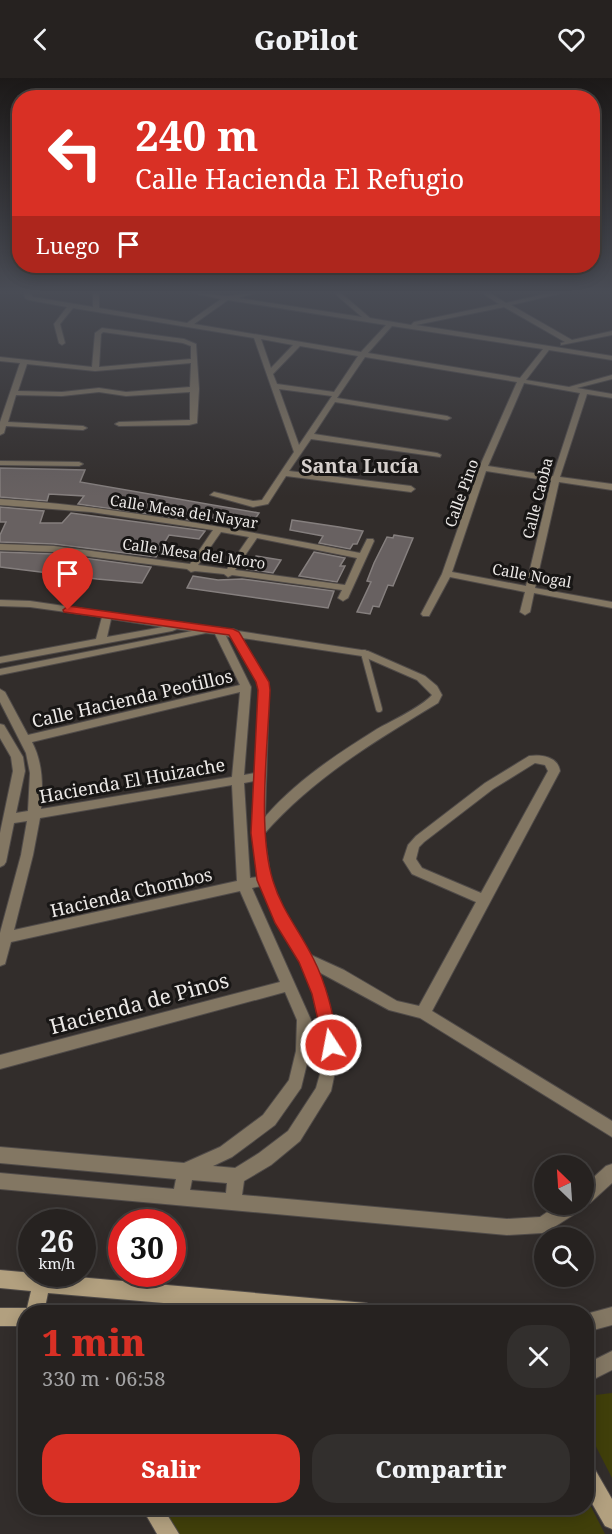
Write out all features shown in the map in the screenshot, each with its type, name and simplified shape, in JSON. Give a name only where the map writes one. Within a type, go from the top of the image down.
[{"type":"main road","points":[[0,1279],[18,1281]]},
{"type":"main road","points":[[36,1305],[40,1287]]},
{"type":"main road","points":[[76,1287],[285,1305]]},
{"type":"main road","points":[[0,1317],[18,1317]]},
{"type":"main road","points":[[594,1487],[612,1519]]},
{"type":"main road","points":[[157,1515],[169,1534]]},
{"type":"street","points":[[16,361],[95,369],[195,361],[195,420],[192,422],[119,424]]},
{"type":"street","points":[[95,369],[96,361]]},
{"type":"street","points":[[266,361],[297,451]]},
{"type":"street","points":[[270,373],[282,361]]},
{"type":"street","points":[[213,495],[253,504],[265,502],[358,361]]},
{"type":"street","points":[[405,361],[612,396]]},
{"type":"street","name":"Calle Pino","points":[[426,614],[447,574],[483,468],[522,380],[537,361]]},
{"type":"street","points":[[0,433],[24,362]]},
{"type":"street","points":[[566,389],[612,377]]},
{"type":"street","points":[[274,386],[447,418]]},
{"type":"street","points":[[14,393],[62,394],[99,390],[126,394],[195,389]]},
{"type":"street","name":"Calle Caoba","points":[[525,612],[556,478],[584,392]]},
{"type":"street","points":[[3,424],[83,428]]},
{"type":"street","points":[[308,436],[437,455]]},
{"type":"street","points":[[0,463],[79,464]]},
{"type":"street","points":[[483,468],[612,487]]},
{"type":"street","points":[[283,473],[411,489]]},
{"type":"street","name":"Calle Mesa del Nayar","points":[[0,502],[62,505],[255,535],[362,556]]},
{"type":"street","points":[[191,569],[218,529]]},
{"type":"street","points":[[228,573],[255,535]]},
{"type":"street","name":"Calle Mesa del Moro","points":[[0,547],[54,549],[228,573],[345,593],[370,541]]},
{"type":"street","name":"Calle Nogal","points":[[447,574],[612,603]]},
{"type":"street","points":[[0,603],[30,604],[364,653],[428,682],[437,695],[434,700],[383,730],[303,784],[279,807],[258,833]]},
{"type":"street","points":[[101,641],[107,616]]},
{"type":"street","points":[[0,660],[182,626]]},
{"type":"street","points":[[0,672],[215,630]]},
{"type":"street","points":[[185,1171],[226,1152],[269,1120],[296,1083],[303,1051],[304,1020],[244,885],[238,779],[246,687],[215,630]]},
{"type":"street","points":[[0,1155],[236,1176],[266,1159],[294,1136],[323,1091],[331,1045],[320,994],[306,959],[280,919],[265,880],[258,833],[264,690],[262,682],[233,632]]},
{"type":"street","name":"Calle Hacienda Peotillos","points":[[25,740],[246,687]]},
{"type":"street","points":[[0,692],[36,763],[36,816],[0,960]]},
{"type":"street","points":[[0,728],[16,757],[19,771],[0,862]]},
{"type":"street","points":[[423,1013],[485,900],[554,771],[554,767],[548,761],[533,759],[489,786],[420,839],[410,852],[409,860],[417,871],[485,900]]},
{"type":"street","name":"Hacienda El Huizache","points":[[10,819],[260,776]]},
{"type":"street","name":"Hacienda Chombos","points":[[5,938],[265,880]]},
{"type":"street","points":[[306,959],[339,974],[394,1006],[423,1013],[612,1131]]},
{"type":"street","name":"Hacienda de Pinos","points":[[0,1062],[290,985]]},
{"type":"street","points":[[181,1197],[185,1171]]},
{"type":"street","points":[[594,1188],[612,1172]]},
{"type":"street","points":[[234,1203],[236,1176]]},
{"type":"street","points":[[0,1182],[507,1227],[542,1225],[558,1215]]},
{"type":"street","points":[[594,1321],[612,1316]]},
{"type":"street","points":[[594,1370],[612,1360]]},
{"type":"lane","points":[[364,653],[379,709]]},
{"type":"shaded area","points":[[612,1393],[612,1478],[594,1443],[594,1395]]},
{"type":"shaded area","points":[[594,1513],[605,1534],[179,1534],[167,1515],[594,1515]]},
{"type":"building","points":[[0,468],[85,470],[80,482],[259,513],[251,525],[213,518],[210,523],[78,504],[84,496],[49,494],[47,501],[0,497]]},
{"type":"building","points":[[0,507],[44,511],[40,523],[62,523],[71,513],[205,531],[199,539],[169,535],[156,557],[54,544],[0,542],[0,535],[6,522],[0,522]]},
{"type":"building","points":[[292,520],[363,531],[357,544],[353,544],[350,549],[319,543],[323,536],[290,530]]},
{"type":"building","points":[[394,535],[413,538],[393,586],[388,585],[379,607],[373,606],[370,614],[357,612],[371,582],[367,581],[374,563],[387,537],[393,538]]},
{"type":"building","points":[[0,552],[54,554],[151,567],[142,583],[97,579],[0,567]]},
{"type":"building","points":[[314,552],[345,558],[340,566],[345,566],[337,582],[299,576]]},
{"type":"building","points":[[256,556],[281,560],[273,573],[247,569]]},
{"type":"building","points":[[193,576],[218,580],[242,579],[334,591],[328,608],[187,588]]},
{"type":"district","name":"Santa Lucía","points":[[360,465]]},
{"type":"route","points":[[68,610],[233,632],[239,646],[262,682],[264,690],[258,833],[265,880],[280,919],[306,959],[320,994],[331,1045]]}]
